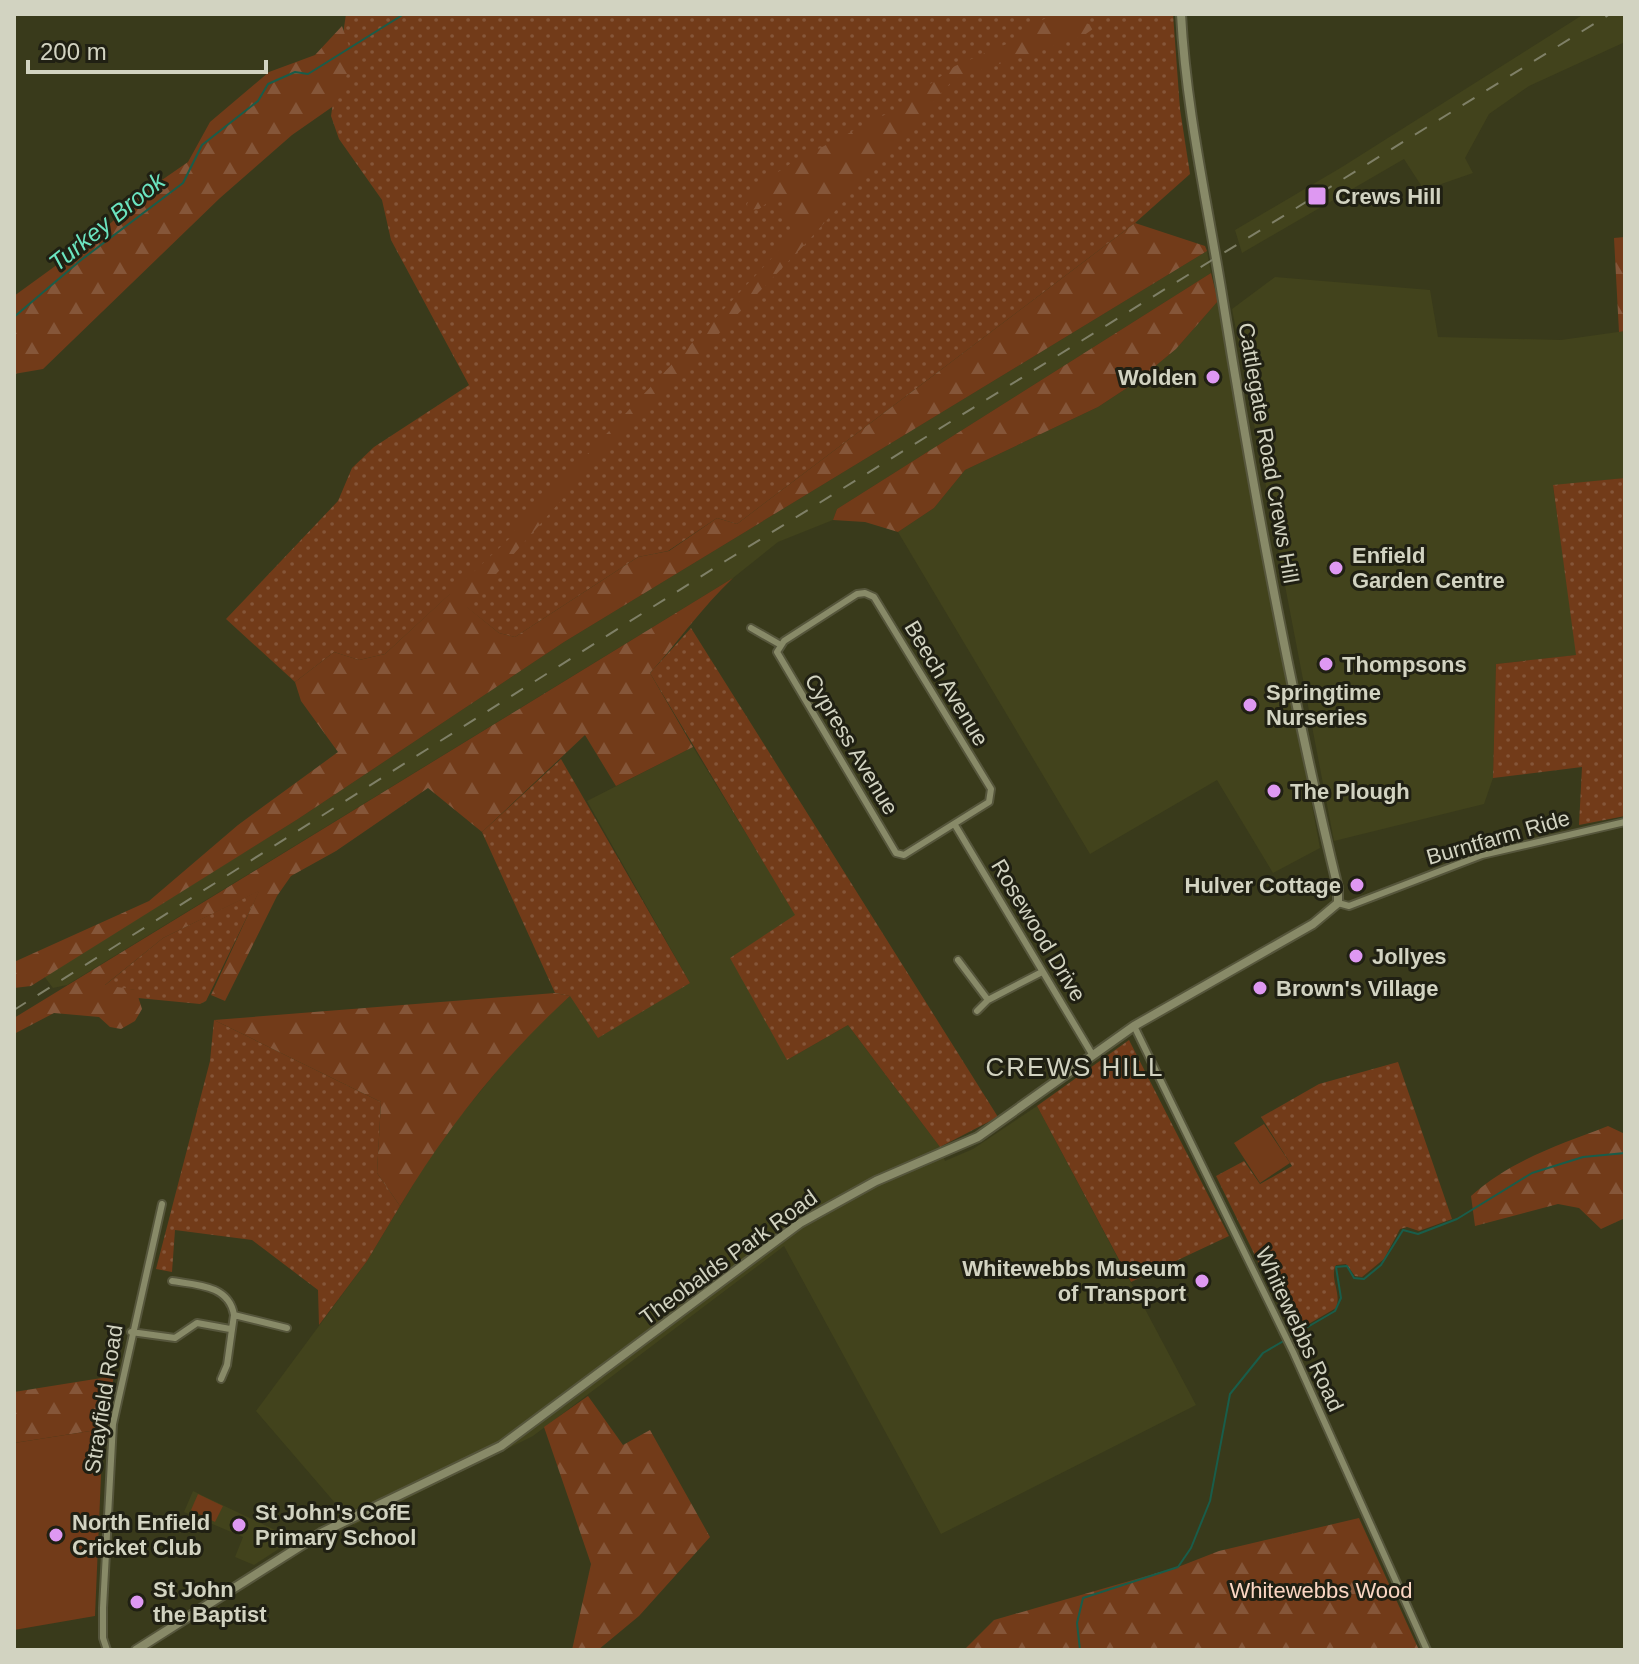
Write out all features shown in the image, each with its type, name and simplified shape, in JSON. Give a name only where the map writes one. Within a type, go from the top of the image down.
[{"type":"street","name":"Cattlegate Road Crews Hill","points":[[1181,14],[1192,127],[1233,363],[1338,899]]},
{"type":"street","name":"Beech Avenue","points":[[779,644],[857,594],[874,597],[991,789],[992,797],[955,825]]},
{"type":"street","points":[[751,628],[779,644]]},
{"type":"street","name":"Cypress Avenue","points":[[779,644],[777,652],[896,853],[904,855],[955,825]]},
{"type":"street","name":"Burntfarm Ride","points":[[1338,899],[1349,906],[1482,855],[1625,822]]},
{"type":"street","name":"Rosewood Drive","points":[[955,825],[1092,1054]]},
{"type":"street","name":"Theobalds Park Road","points":[[136,1650],[321,1533],[501,1446],[800,1223],[876,1181],[978,1137],[1134,1026],[1313,924],[1338,899]]},
{"type":"street","points":[[958,960],[988,1000]]},
{"type":"street","points":[[977,1011],[988,1000],[1042,972]]},
{"type":"street","name":"Whitewebbs Road","points":[[1134,1026],[1293,1352],[1427,1650]]},
{"type":"street","name":"Strayfield Road","points":[[107,1650],[103,1624],[109,1464],[131,1332],[162,1204]]},
{"type":"street","points":[[172,1281],[199,1285],[223,1294],[232,1303],[234,1315],[227,1365],[221,1379]]},
{"type":"street","points":[[234,1315],[287,1328]]},
{"type":"street","points":[[131,1332],[175,1338],[197,1323],[230,1329]]},
{"type":"shaded area","points":[[1584,14],[1625,14],[1625,42],[1529,86],[1489,114],[1465,158],[1473,173],[1424,190],[1404,159],[1242,253],[1235,230],[1342,167]]},
{"type":"shaded area","points":[[1207,251],[1211,273],[837,509],[833,520],[778,542],[733,578],[67,985],[53,988],[44,976],[298,819],[564,642]]},
{"type":"shaded area","points":[[1275,277],[1430,290],[1438,337],[1561,340],[1625,331],[1625,478],[1553,486],[1577,655],[1496,664],[1493,778],[1484,804],[1334,841],[1232,309]]},
{"type":"shaded area","points":[[1218,301],[1320,848],[1273,873],[1217,780],[1090,854],[898,532],[934,508],[965,470],[1098,407],[1136,382],[1176,349]]},
{"type":"shaded area","points":[[693,747],[796,915],[787,1060],[848,1025],[940,1147],[945,1161],[973,1149],[1037,1106],[1196,1405],[941,1534],[784,1246],[533,1436],[354,1525],[256,1411],[367,1261],[438,1143],[523,1039],[570,996],[690,983],[587,801]]},
{"type":"shaded area","name":"St John's CofE Primary School","points":[[193,1491],[294,1539],[254,1565],[235,1557],[243,1537],[184,1512]]},
{"type":"green space","points":[[346,14],[1173,14],[1180,109],[1190,174],[1135,223],[737,524],[717,518],[668,551],[638,557],[515,637],[499,633],[450,594],[385,654],[359,660],[334,652],[295,682],[226,619],[338,501],[352,468],[374,447],[469,385],[391,240],[382,200],[339,139],[331,116]]},
{"type":"green space","points":[[1054,14],[1080,14],[1081,22],[1097,26],[1083,36],[954,79],[808,241],[589,469],[467,607],[499,633],[515,637],[638,557],[669,551],[717,518],[737,524],[1135,223],[1205,246],[1207,251],[564,642],[298,819],[31,986],[14,988],[14,962],[149,901],[238,825],[338,752],[301,701],[295,682],[334,652],[359,660],[385,654],[510,538],[521,519],[577,465],[771,259],[795,231],[782,214],[783,201],[775,197],[759,209],[748,210],[747,204],[760,184],[793,162],[894,110],[955,66],[1009,43],[1024,29]]},
{"type":"green space","points":[[342,26],[353,58],[335,105],[292,135],[220,198],[43,369],[14,374],[14,296],[98,235],[143,193],[188,162],[210,122],[269,72],[315,55]]},
{"type":"green space","points":[[1625,237],[1625,331],[1619,332],[1614,238]]},
{"type":"green space","points":[[1211,273],[1218,301],[1176,349],[1136,382],[1098,407],[965,470],[934,508],[898,532],[865,522],[833,520],[837,509]]},
{"type":"green space","points":[[1625,478],[1625,816],[1579,825],[1582,767],[1493,778],[1496,664],[1576,655],[1553,485]]},
{"type":"green space","points":[[733,578],[650,673],[693,747],[616,786],[585,735],[482,832],[428,788],[336,851],[291,876],[277,896],[225,1001],[211,995],[259,891],[163,938],[105,985],[136,990],[142,1009],[135,1021],[121,1029],[110,1027],[99,1017],[54,1013],[14,1034],[14,1018]]},
{"type":"green space","points":[[691,628],[998,1117],[940,1147],[848,1025],[787,1060],[730,958],[795,915],[650,673]]},
{"type":"green space","points":[[561,759],[690,983],[598,1038],[570,996],[555,993],[482,832]]},
{"type":"green space","points":[[260,890],[206,1001],[200,1004],[138,998],[135,990],[104,986],[163,938]]},
{"type":"green space","points":[[555,993],[570,996],[521,1044],[477,1095],[400,1206],[377,1173],[381,1102],[214,1020]]},
{"type":"green space","points":[[214,1020],[381,1102],[377,1173],[400,1206],[367,1261],[319,1325],[318,1290],[252,1240],[175,1230],[172,1272],[156,1269],[210,1061]]},
{"type":"green space","points":[[1129,1040],[1229,1236],[1131,1282],[1037,1106]]},
{"type":"green space","points":[[1398,1062],[1452,1219],[1419,1231],[1407,1227],[1400,1229],[1384,1259],[1362,1277],[1355,1276],[1346,1264],[1336,1265],[1336,1308],[1293,1333],[1216,1176],[1244,1161],[1260,1184],[1292,1166],[1261,1117],[1319,1084]]},
{"type":"green space","points":[[1264,1124],[1290,1163],[1260,1183],[1234,1143]]},
{"type":"green space","points":[[1608,1126],[1625,1134],[1625,1218],[1601,1229],[1579,1208],[1558,1204],[1475,1226],[1471,1196],[1486,1183],[1536,1155]]},
{"type":"green space","points":[[114,1376],[103,1429],[14,1443],[14,1392]]},
{"type":"green space","points":[[588,1396],[623,1445],[650,1430],[710,1537],[639,1616],[598,1650],[572,1650],[591,1564],[544,1427]]},
{"type":"green space","name":"North Enfield Cricket Club","points":[[103,1429],[95,1616],[14,1630],[14,1443]]},
{"type":"green space","points":[[198,1494],[223,1506],[215,1522],[191,1510]]},
{"type":"green space","name":"Whitewebbs Wood","points":[[1359,1518],[1419,1650],[964,1650],[994,1620],[1178,1567],[1219,1551]]},
{"type":"waterway","name":"Turkey Brook","points":[[14,317],[81,260],[183,183],[202,145],[258,101],[268,84],[295,72],[308,74],[404,14]]},
{"type":"waterway","points":[[1080,1650],[1077,1623],[1083,1598],[1178,1567],[1191,1548],[1210,1501],[1230,1394],[1263,1353],[1335,1311],[1341,1298],[1336,1267],[1347,1266],[1354,1278],[1364,1279],[1381,1265],[1403,1230],[1418,1234],[1457,1219],[1532,1173],[1583,1157],[1625,1153]]},
{"type":"railway","points":[[14,1010],[727,560],[1610,14]]},
{"type":"place","name":"Crews Hill","points":[[1317,196]]},
{"type":"place","name":"Wolden","points":[[1213,377]]},
{"type":"place","name":"Enfield Garden Centre","points":[[1336,568]]},
{"type":"place","name":"Thompsons","points":[[1326,664]]},
{"type":"place","name":"Springtime Nurseries","points":[[1250,705]]},
{"type":"place","name":"The Plough","points":[[1274,791]]},
{"type":"place","name":"Hulver Cottage","points":[[1357,885]]},
{"type":"place","name":"Jollyes","points":[[1356,956]]},
{"type":"place","name":"Brown's Village","points":[[1260,988]]},
{"type":"place","name":"Whitewebbs Museum of Transport","points":[[1202,1281]]},
{"type":"place","name":"St John's CofE Primary School","points":[[239,1525]]},
{"type":"place","name":"North Enfield Cricket Club","points":[[56,1535]]},
{"type":"place","name":"St John the Baptist","points":[[137,1602]]},
{"type":"district","name":"CREWS HILL","points":[[1075,1067]]}]
